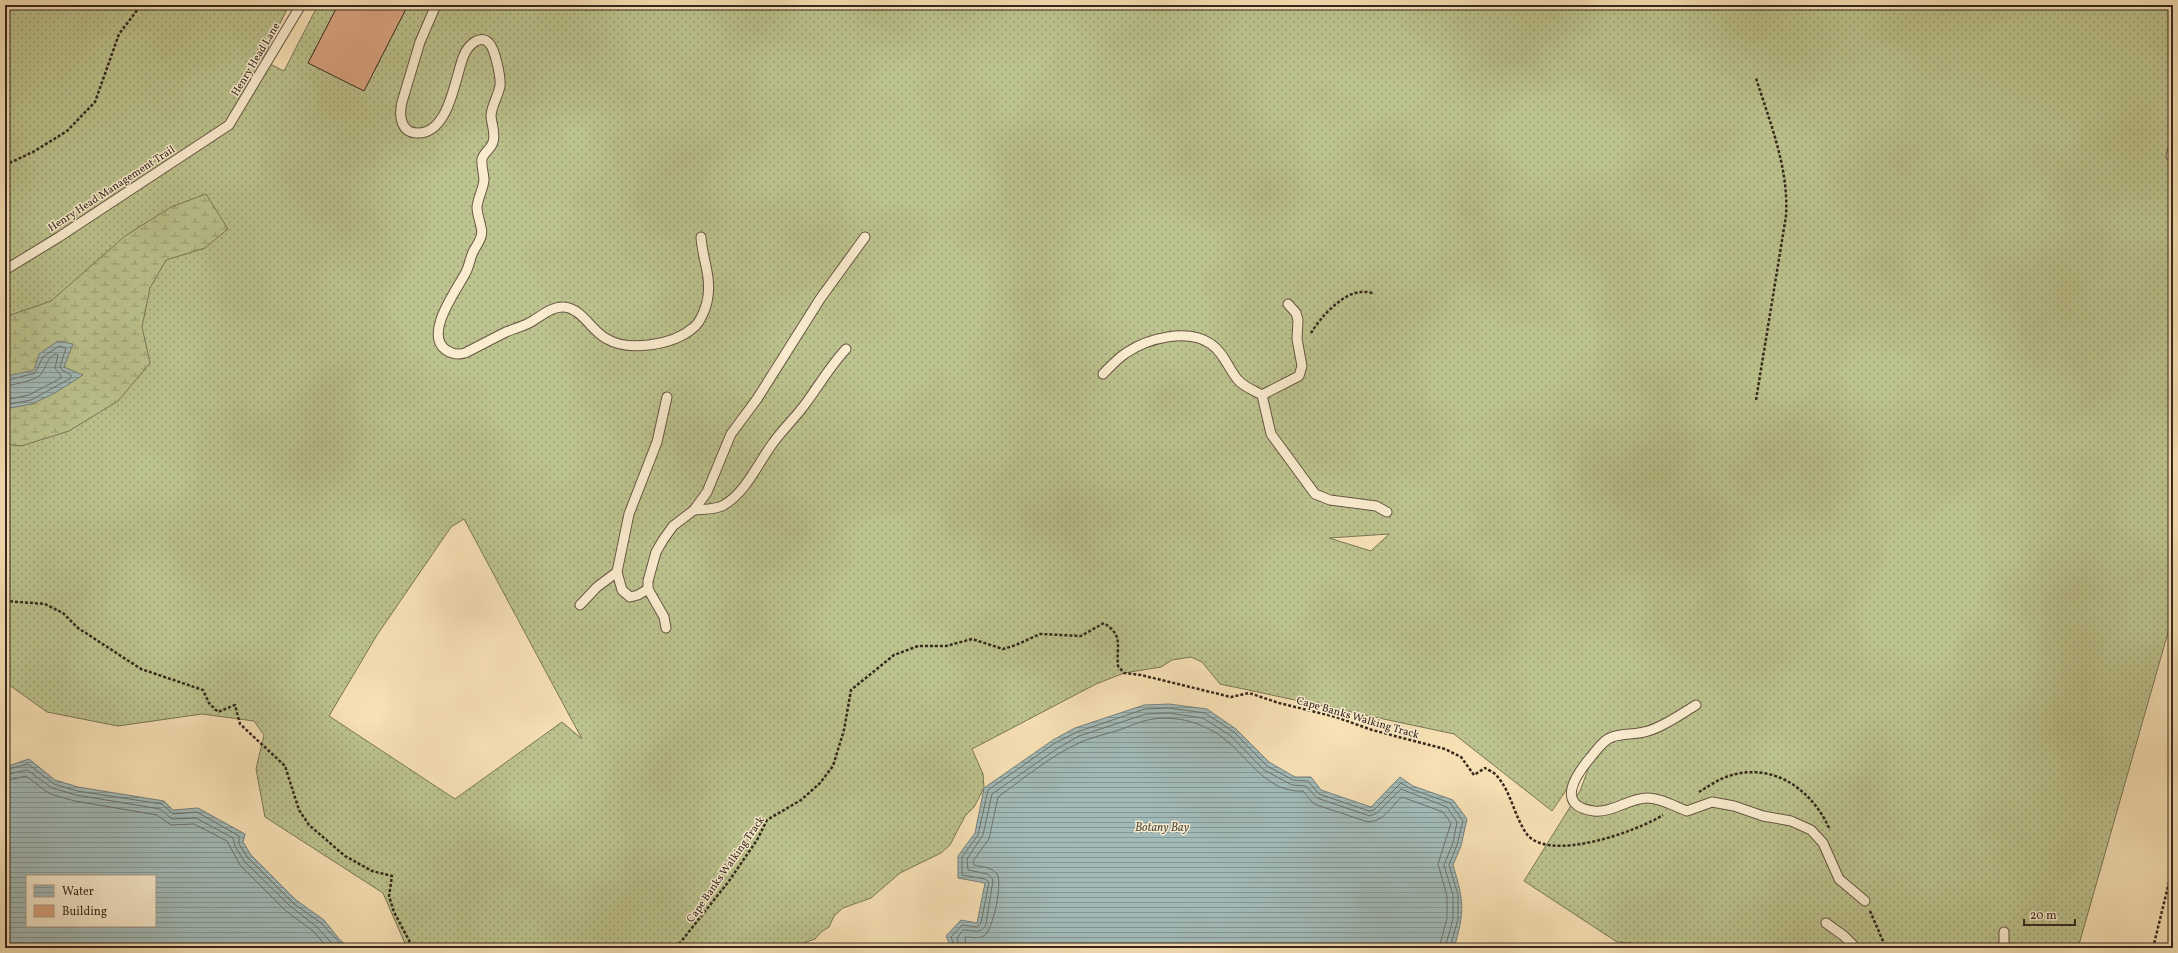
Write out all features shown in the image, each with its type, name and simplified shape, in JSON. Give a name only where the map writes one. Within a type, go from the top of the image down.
[{"type":"lane","name":"Henry Head Lane","points":[[229,125],[302,5]]},
{"type":"lane","points":[[436,5],[420,42],[401,106],[401,121],[405,128],[417,133],[426,132],[438,122],[450,102],[464,56],[474,42],[482,39],[487,40],[493,46],[500,77],[500,86],[491,117],[493,142],[482,159],[483,191],[477,206],[482,234],[469,260],[467,270],[440,321],[437,336],[438,343],[444,349],[458,354],[465,352],[528,324],[556,308],[563,307],[570,308],[579,314],[604,338],[623,345],[650,346],[683,334],[693,328],[699,321],[708,297],[708,270],[701,251],[701,237]]},
{"type":"lane","name":"Henry Head Management Trail","points":[[5,270],[59,237],[229,125]]},
{"type":"lane","points":[[666,628],[664,617],[648,589],[648,581],[660,546],[672,526],[694,510],[707,492],[731,434],[757,399],[820,299],[865,237]]},
{"type":"lane","points":[[1262,395],[1299,376],[1302,366],[1299,346],[1298,320],[1296,313],[1288,304]]},
{"type":"lane","points":[[1103,374],[1126,353],[1140,346],[1182,335],[1210,343],[1220,352],[1239,382],[1262,395],[1271,434],[1315,494],[1330,500],[1376,506],[1387,512]]},
{"type":"lane","points":[[694,510],[710,509],[723,505],[735,497],[750,479],[772,443],[800,411],[837,359],[846,349]]},
{"type":"lane","points":[[648,589],[638,595],[630,597],[622,590],[617,572],[629,514],[654,449],[667,397]]},
{"type":"lane","points":[[580,605],[596,587],[617,572]]},
{"type":"lane","points":[[1696,705],[1650,731],[1612,737],[1605,742],[1586,763],[1570,788],[1572,798],[1578,805],[1594,811],[1612,809],[1646,798],[1658,799],[1687,811],[1712,802],[1734,806],[1763,816],[1792,821],[1811,830],[1823,843],[1839,878],[1865,901]]},
{"type":"lane","points":[[1826,923],[1844,936],[1856,948]]},
{"type":"lane","points":[[2004,932],[2004,948]]},
{"type":"path","points":[[5,165],[33,152],[67,130],[95,102],[119,34],[141,5]]},
{"type":"path","points":[[1756,78],[1784,169],[1787,198],[1786,216],[1756,400]]},
{"type":"path","points":[[1299,346],[1307,339],[1324,313],[1355,293],[1374,293]]},
{"type":"path","points":[[5,601],[45,604],[63,613],[78,628],[141,669],[203,690],[209,703],[218,712],[235,705],[240,724],[286,766],[299,810],[309,825],[345,856],[372,871],[392,876],[389,896],[394,912],[412,948]]},
{"type":"path","name":"Cape Banks Walking Track","points":[[676,948],[729,882],[757,840],[767,820],[801,800],[820,783],[833,766],[844,730],[851,690],[894,655],[918,646],[946,646],[972,639],[1003,649],[1040,634],[1081,636],[1104,623],[1114,629],[1118,639],[1118,666],[1124,673],[1148,677],[1231,697],[1249,693],[1279,704],[1336,717],[1385,734],[1446,750],[1461,757],[1474,774],[1484,768],[1497,775],[1527,835],[1542,845],[1565,845],[1597,840],[1651,823],[1677,807]]},
{"type":"path","points":[[1695,794],[1731,775],[1744,773],[1778,777],[1794,784],[1806,794],[1816,806],[1832,834]]},
{"type":"path","points":[[2153,948],[2173,866]]},
{"type":"path","points":[[1865,901],[1886,948]]},
{"type":"green space","points":[[5,5],[289,5],[262,60],[284,71],[318,5],[2173,5],[2173,615],[2078,948],[1699,948],[1617,942],[1524,881],[1580,791],[1598,743],[1552,811],[1454,734],[1220,684],[1202,662],[1191,657],[1172,660],[1161,667],[1124,673],[1096,684],[972,749],[983,774],[984,788],[974,807],[965,816],[950,845],[941,853],[900,873],[871,898],[843,908],[834,916],[829,927],[821,932],[815,939],[789,948],[407,948],[383,893],[265,817],[256,769],[264,735],[254,721],[202,714],[118,726],[47,712],[5,682]],"holes":[[[464,519],[582,739],[562,722],[455,799],[329,716],[377,635],[451,527]],[[1389,534],[1371,551],[1329,538]]]},
{"type":"green space","points":[[206,194],[228,229],[205,248],[166,260],[150,288],[142,327],[150,363],[118,401],[69,431],[21,446],[5,444],[5,317],[51,301],[125,236],[171,207]]},
{"type":"water","points":[[58,341],[73,344],[64,367],[83,375],[55,393],[32,404],[5,409],[5,379],[7,376],[34,370],[39,354]]},
{"type":"water","name":"Botany Bay","points":[[1169,704],[1207,709],[1236,729],[1269,762],[1295,777],[1311,777],[1321,790],[1371,807],[1400,777],[1413,786],[1453,800],[1467,819],[1461,846],[1453,865],[1462,906],[1460,925],[1454,948],[951,948],[946,936],[961,920],[977,923],[985,883],[958,878],[958,856],[975,833],[984,788],[1053,740],[1075,728],[1144,705]]},
{"type":"water","points":[[29,759],[55,780],[78,787],[164,801],[173,810],[198,808],[245,834],[243,842],[251,855],[296,900],[324,920],[340,940],[350,948],[5,948],[5,767]]},
{"type":"building","points":[[338,5],[408,5],[364,91],[308,63]]}]
